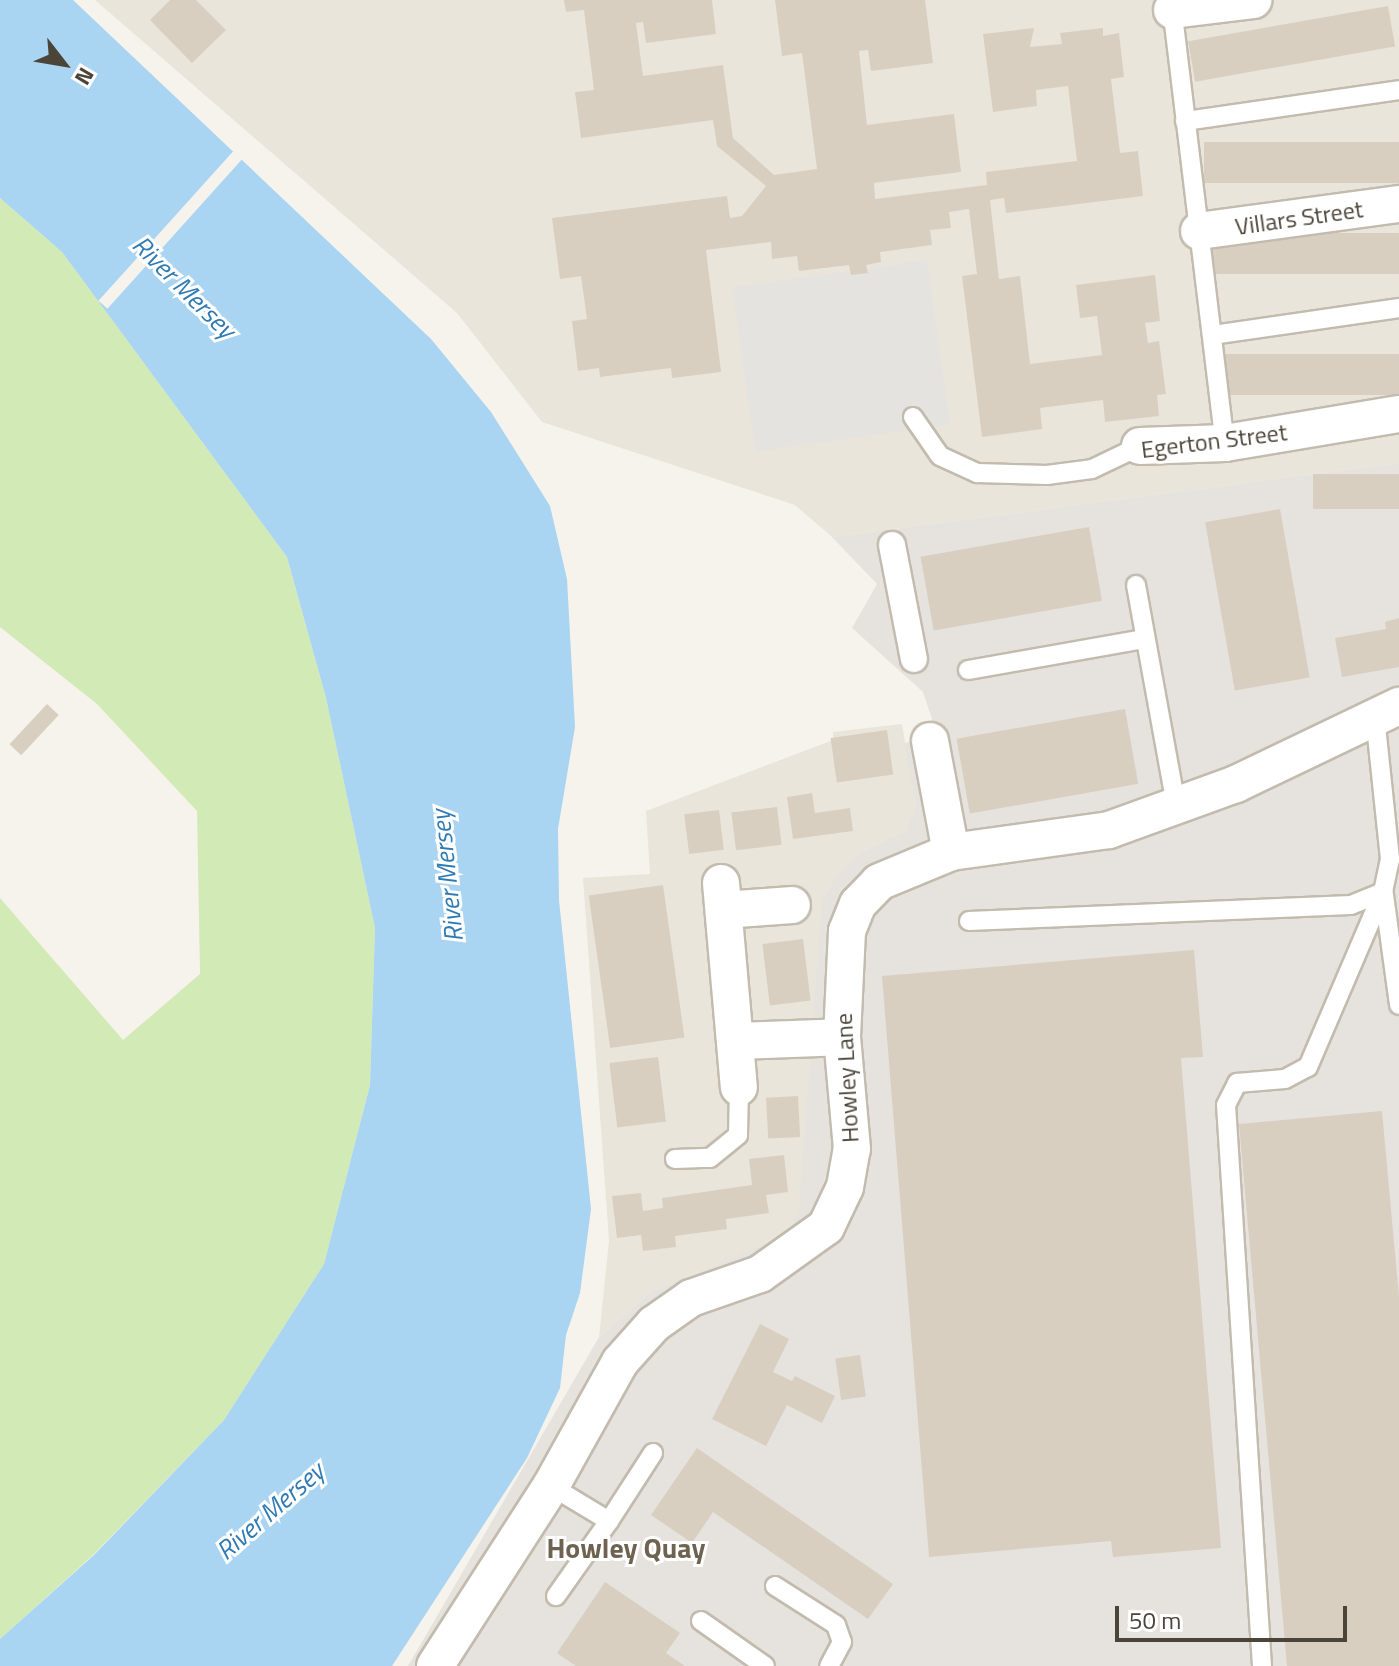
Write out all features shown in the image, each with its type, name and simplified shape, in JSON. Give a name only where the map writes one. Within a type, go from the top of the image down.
[{"type":"street","points":[[1171,5],[1253,0]]},
{"type":"street","name":"Villars Street","points":[[1199,231],[1399,204]]},
{"type":"street","name":"Egerton Street","points":[[1140,446],[1225,443],[1399,414]]},
{"type":"street","points":[[892,545],[914,659]]},
{"type":"street","name":"Howley Lane","points":[[439,1665],[551,1486],[601,1389],[654,1324],[691,1298],[760,1274],[826,1227],[845,1187],[852,1149],[842,1037],[847,931],[858,904],[879,882],[951,852],[1109,830],[1236,784],[1387,711]]},
{"type":"street","points":[[930,741],[951,852]]},
{"type":"street","points":[[739,1087],[723,896],[792,905]]},
{"type":"street","points":[[735,1041],[842,1037]]},
{"type":"lane","points":[[1171,5],[1225,443]]},
{"type":"lane","points":[[1185,121],[1399,90]]},
{"type":"lane","points":[[1212,335],[1399,308]]},
{"type":"lane","name":"Egerton Street","points":[[913,417],[940,456],[977,473],[1047,475],[1092,469],[1140,446]]},
{"type":"lane","points":[[1136,585],[1176,806]]},
{"type":"lane","points":[[968,670],[1144,639]]},
{"type":"lane","points":[[1262,1666],[1226,1105],[1237,1083],[1285,1079],[1308,1067],[1383,892],[1390,859],[1387,711]]},
{"type":"lane","points":[[969,921],[1351,905],[1383,892]]},
{"type":"lane","points":[[1383,892],[1399,1005]]},
{"type":"lane","points":[[675,1159],[710,1158],[738,1135],[739,1087]]},
{"type":"lane","points":[[556,1596],[653,1453]]},
{"type":"lane","points":[[551,1486],[609,1521]]},
{"type":"lane","points":[[775,1586],[836,1625],[842,1642],[829,1666]]},
{"type":"lane","points":[[701,1621],[765,1666]]},
{"type":"shaded area","points":[[95,0],[1399,0],[1399,463],[832,537],[795,505],[542,422],[457,313]]},
{"type":"shaded area","points":[[927,260],[950,424],[755,452],[732,287]]},
{"type":"shaded area","points":[[1399,463],[1399,1666],[408,1666],[599,1337],[652,1291],[787,1235],[799,1209],[822,902],[836,877],[863,851],[905,831],[916,806],[904,743],[938,737],[923,692],[852,628],[877,584],[832,537]]},
{"type":"shaded area","points":[[902,724],[916,806],[905,831],[863,851],[799,1209],[788,1235],[652,1291],[599,1337],[609,1241],[583,878],[650,874],[646,811],[833,740],[833,732]]},
{"type":"green space","points":[[0,198],[62,252],[287,557],[326,698],[375,928],[370,1085],[324,1264],[224,1420],[93,1555],[0,1639],[0,898],[123,1040],[200,974],[197,811],[97,704],[0,627]]},
{"type":"water","name":"River Mersey","points":[[0,0],[73,0],[431,339],[491,412],[550,506],[567,579],[575,727],[558,829],[559,900],[591,1209],[580,1293],[566,1335],[560,1388],[527,1458],[392,1666],[0,1666],[0,1639],[94,1555],[224,1420],[324,1264],[370,1085],[375,928],[326,698],[287,557],[62,252],[0,198]]},
{"type":"pier","points":[[237,147],[246,155],[107,309],[98,301]]},
{"type":"building","points":[[170,0],[196,0],[226,30],[192,63],[150,20]]},
{"type":"building","points":[[564,0],[712,0],[716,34],[646,43],[643,22],[636,23],[643,76],[723,65],[733,138],[774,175],[817,169],[802,53],[782,56],[775,0],[925,0],[933,63],[871,71],[868,50],[859,51],[867,125],[954,114],[961,172],[874,183],[875,199],[987,185],[986,172],[1077,161],[1068,86],[1036,90],[1037,106],[993,112],[983,34],[1034,28],[1030,47],[1062,44],[1060,33],[1103,28],[1103,36],[1119,33],[1124,77],[1111,79],[1120,153],[1138,151],[1143,196],[1006,213],[1004,198],[990,200],[999,279],[1020,276],[1030,364],[1102,355],[1097,316],[1080,318],[1076,285],[1155,275],[1160,321],[1145,323],[1148,343],[1159,341],[1166,394],[1157,395],[1159,416],[1105,422],[1103,400],[1040,408],[1042,429],[982,437],[962,276],[977,274],[969,209],[949,212],[951,228],[930,230],[932,245],[880,252],[881,262],[866,265],[868,273],[851,275],[849,265],[799,271],[797,256],[772,259],[771,242],[706,250],[721,372],[672,378],[671,368],[600,377],[599,368],[578,371],[572,321],[587,319],[581,276],[560,279],[552,218],[727,196],[730,218],[742,216],[766,186],[717,146],[713,120],[581,138],[575,92],[594,90],[584,10],[566,12]]},
{"type":"building","points":[[1388,6],[1395,46],[1195,82],[1188,41]]},
{"type":"building","points":[[1204,142],[1399,142],[1399,183],[1204,183]]},
{"type":"building","points":[[1207,233],[1399,233],[1399,274],[1207,274]]},
{"type":"building","points":[[1222,354],[1399,354],[1399,395],[1222,395]]},
{"type":"building","points":[[1313,474],[1399,474],[1399,509],[1313,509]]},
{"type":"building","points":[[1280,509],[1310,677],[1235,691],[1205,522]]},
{"type":"building","points":[[1089,527],[1102,601],[934,631],[921,557]]},
{"type":"building","points":[[1399,618],[1399,667],[1342,677],[1335,638],[1386,629],[1385,622]]},
{"type":"building","points":[[47,704],[59,715],[21,755],[9,744]]},
{"type":"building","points":[[1125,709],[1138,784],[970,814],[957,739]]},
{"type":"building","points":[[887,730],[893,775],[837,782],[831,738]]},
{"type":"building","points":[[812,793],[815,813],[850,808],[853,831],[793,839],[787,797]]},
{"type":"building","points":[[777,807],[782,845],[736,850],[731,813]]},
{"type":"building","points":[[719,810],[724,850],[689,854],[684,814]]},
{"type":"building","points":[[663,885],[684,1038],[610,1048],[589,895]]},
{"type":"building","points":[[803,939],[811,1001],[770,1006],[762,944]]},
{"type":"building","points":[[1194,950],[1203,1057],[1181,1058],[1221,1548],[1113,1557],[1111,1541],[929,1557],[882,976]]},
{"type":"building","points":[[658,1057],[666,1122],[617,1127],[609,1063]]},
{"type":"building","points":[[798,1096],[800,1137],[768,1139],[766,1098]]},
{"type":"building","points":[[1382,1111],[1399,1297],[1399,1666],[1287,1666],[1239,1124]]},
{"type":"building","points":[[784,1155],[788,1192],[766,1195],[769,1213],[726,1219],[727,1229],[675,1236],[676,1247],[643,1251],[641,1235],[617,1238],[612,1196],[641,1193],[643,1211],[663,1208],[662,1198],[752,1185],[749,1159]]},
{"type":"building","points":[[760,1324],[789,1339],[773,1372],[792,1381],[795,1376],[835,1396],[822,1423],[787,1405],[766,1446],[712,1419]]},
{"type":"building","points":[[860,1355],[866,1397],[841,1400],[835,1358]]},
{"type":"building","points":[[697,1448],[893,1584],[868,1619],[713,1512],[692,1543],[651,1515]]},
{"type":"building","points":[[605,1582],[680,1633],[666,1653],[685,1666],[576,1666],[557,1653]]},
{"type":"district","name":"Howley Quay","points":[[626,1548]]}]
